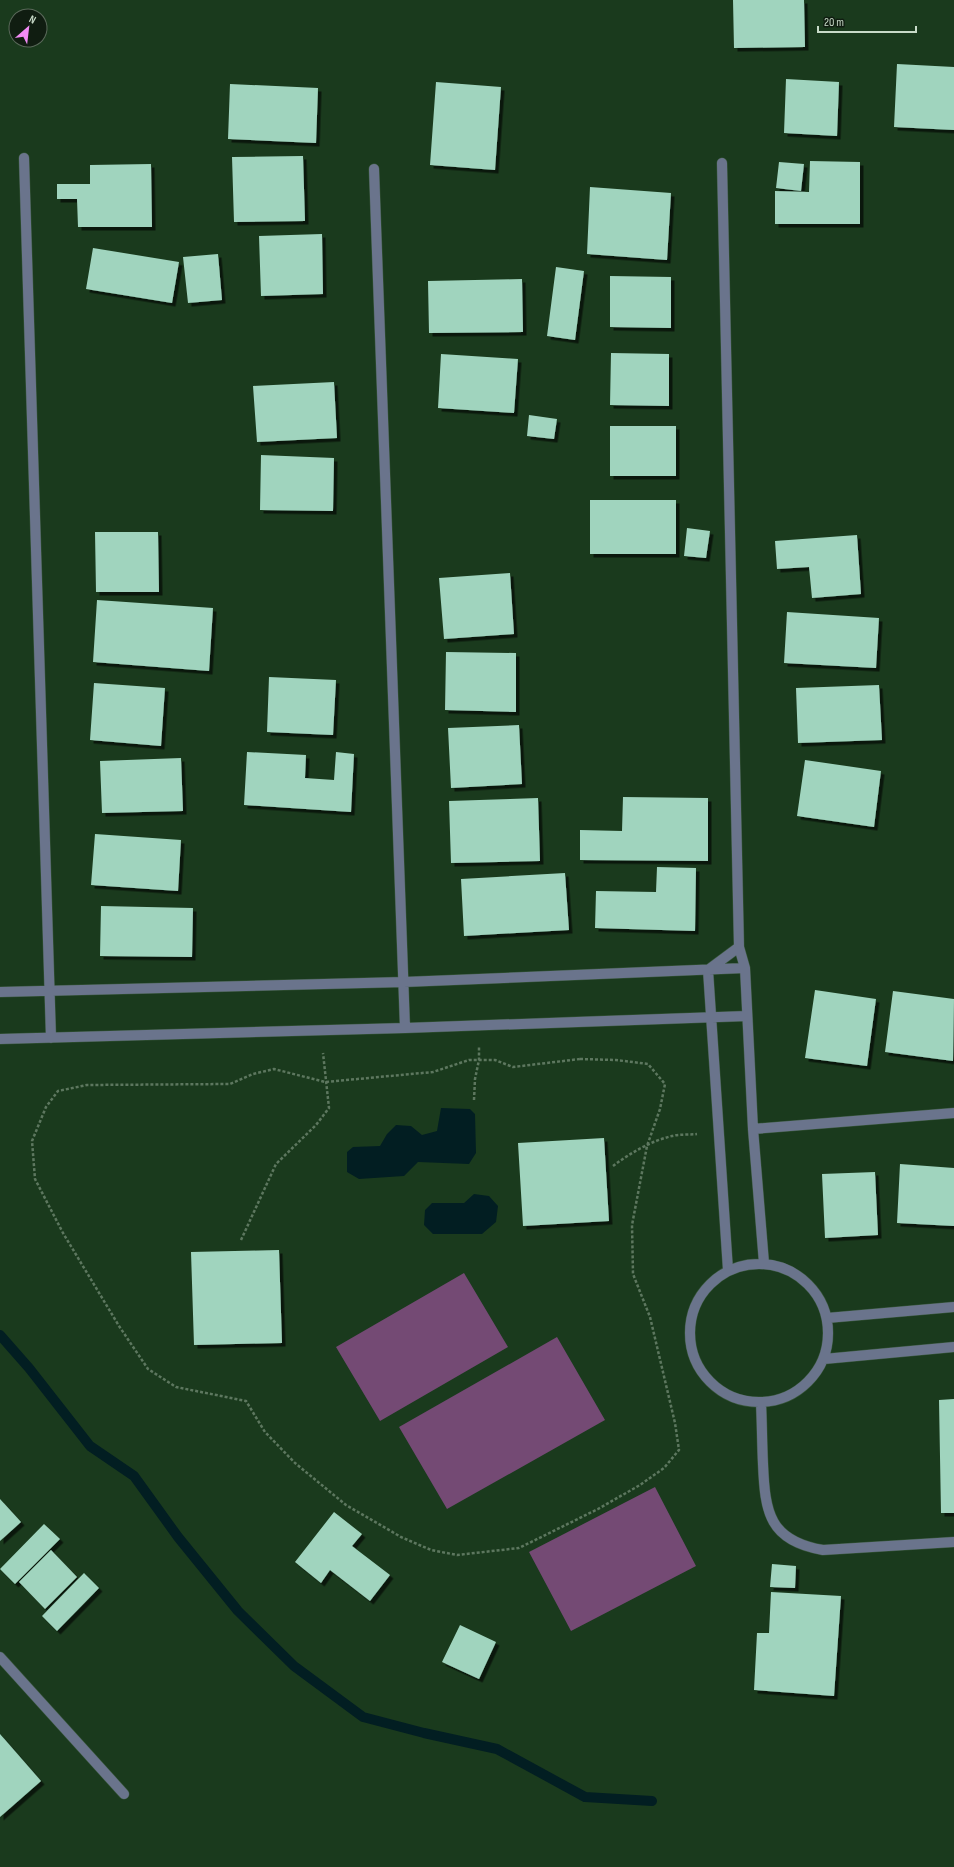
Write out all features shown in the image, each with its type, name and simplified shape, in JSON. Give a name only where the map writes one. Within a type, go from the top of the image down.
[{"type":"street","points":[[24,158],[51,1038]]},
{"type":"street","points":[[722,163],[739,946],[745,968],[753,1129],[764,1263]]},
{"type":"street","points":[[374,169],[405,1028]]},
{"type":"street","points":[[708,970],[739,946]]},
{"type":"street","points":[[0,992],[404,982],[745,968]]},
{"type":"street","points":[[708,970],[728,1270]]},
{"type":"street","points":[[0,1039],[477,1026],[747,1016]]},
{"type":"street","points":[[753,1129],[954,1113]]},
{"type":"street","points":[[764,1263],[786,1269],[804,1281],[818,1298],[827,1318],[829,1339],[824,1359],[809,1382],[787,1397],[761,1403],[734,1398],[711,1384],[695,1362],[689,1336],[693,1309],[707,1286],[728,1270],[746,1265],[764,1263]]},
{"type":"street","points":[[827,1318],[954,1307]]},
{"type":"street","points":[[824,1359],[954,1348]]},
{"type":"street","points":[[761,1403],[764,1491],[767,1509],[775,1525],[788,1539],[804,1547],[823,1550],[954,1542]]},
{"type":"street","points":[[0,1657],[124,1794]]},
{"type":"path","points":[[474,1100],[475,1079],[480,1060],[477,1026]]},
{"type":"path","points":[[241,1240],[276,1164],[316,1125],[329,1108],[325,1082],[322,1030]]},
{"type":"path","points":[[580,1059],[616,1060],[648,1064],[665,1084],[660,1109],[647,1146],[632,1225],[633,1274],[650,1317],[674,1416],[679,1450],[664,1468],[640,1485],[598,1509],[519,1548],[457,1555],[438,1552],[401,1537],[346,1505],[295,1463],[265,1432],[246,1401],[176,1387],[148,1369],[118,1326],[71,1246],[35,1179],[32,1141],[46,1107],[58,1091],[87,1086],[230,1084],[253,1074],[274,1069],[325,1082],[433,1072],[469,1060],[495,1060],[513,1067],[580,1059]]},
{"type":"path","points":[[613,1166],[647,1146],[672,1136],[720,1133]]},
{"type":"shaded area","points":[[464,1273],[508,1347],[380,1421],[336,1347]]},
{"type":"shaded area","points":[[557,1337],[605,1420],[447,1509],[399,1427]]},
{"type":"shaded area","points":[[655,1487],[696,1566],[571,1631],[529,1552]]},
{"type":"water","points":[[441,1108],[470,1109],[475,1114],[476,1153],[469,1164],[418,1162],[404,1176],[359,1179],[347,1172],[347,1152],[353,1147],[380,1146],[387,1134],[396,1125],[411,1126],[422,1135],[437,1131]]},
{"type":"water","points":[[474,1194],[489,1196],[498,1206],[496,1222],[482,1234],[433,1234],[424,1225],[425,1210],[432,1203],[464,1203]]},
{"type":"building","points":[[733,0],[804,0],[805,47],[734,48]]},
{"type":"building","points":[[897,64],[954,67],[954,130],[894,127]]},
{"type":"building","points":[[786,79],[839,82],[837,136],[784,133]]},
{"type":"building","points":[[436,82],[501,87],[495,170],[430,165]]},
{"type":"building","points":[[230,84],[318,88],[316,143],[228,139]]},
{"type":"building","points":[[303,156],[305,221],[234,222],[232,157]]},
{"type":"building","points":[[810,161],[860,162],[860,224],[775,224],[775,191],[809,192]]},
{"type":"building","points":[[779,162],[804,164],[801,191],[776,188]]},
{"type":"building","points":[[151,164],[152,227],[78,227],[77,199],[57,199],[57,184],[90,184],[90,165]]},
{"type":"building","points":[[590,187],[671,193],[667,260],[587,254]]},
{"type":"building","points":[[322,234],[323,294],[261,296],[259,236]]},
{"type":"building","points":[[93,248],[179,262],[172,303],[86,289]]},
{"type":"building","points":[[218,254],[222,300],[188,303],[183,257]]},
{"type":"building","points":[[556,267],[584,271],[575,340],[547,336]]},
{"type":"building","points":[[610,276],[671,277],[671,328],[610,327]]},
{"type":"building","points":[[522,279],[523,332],[429,333],[428,281]]},
{"type":"building","points":[[611,353],[669,354],[669,406],[610,405]]},
{"type":"building","points":[[441,354],[518,359],[514,413],[438,408]]},
{"type":"building","points":[[334,382],[337,438],[257,442],[253,386]]},
{"type":"building","points":[[529,415],[557,419],[554,439],[527,436]]},
{"type":"building","points":[[610,426],[676,426],[676,476],[610,476]]},
{"type":"building","points":[[261,455],[334,458],[333,511],[260,510]]},
{"type":"building","points":[[590,500],[676,500],[676,554],[590,554]]},
{"type":"building","points":[[687,528],[710,531],[706,558],[684,556]]},
{"type":"building","points":[[95,532],[158,532],[159,592],[96,592]]},
{"type":"building","points":[[857,535],[861,594],[812,598],[809,567],[777,569],[775,541]]},
{"type":"building","points":[[510,573],[514,634],[444,639],[439,578]]},
{"type":"building","points":[[97,600],[213,608],[209,671],[93,662]]},
{"type":"building","points":[[787,612],[879,618],[876,668],[784,663]]},
{"type":"building","points":[[446,652],[516,653],[516,712],[445,710]]},
{"type":"building","points":[[269,677],[336,680],[333,735],[267,732]]},
{"type":"building","points":[[94,683],[165,688],[161,746],[90,740]]},
{"type":"building","points":[[879,685],[882,740],[798,743],[796,688]]},
{"type":"building","points":[[519,725],[522,784],[451,788],[448,728]]},
{"type":"building","points":[[247,752],[306,755],[305,778],[334,780],[336,752],[354,754],[351,812],[244,805]]},
{"type":"building","points":[[181,758],[183,811],[102,813],[100,761]]},
{"type":"building","points":[[805,760],[881,771],[874,827],[797,816]]},
{"type":"building","points":[[623,797],[708,798],[708,861],[580,860],[580,830],[622,831]]},
{"type":"building","points":[[538,798],[540,861],[451,863],[449,801]]},
{"type":"building","points":[[95,834],[181,840],[178,891],[91,885]]},
{"type":"building","points":[[657,867],[696,868],[695,931],[595,928],[596,891],[656,892]]},
{"type":"building","points":[[565,873],[569,930],[464,936],[461,879]]},
{"type":"building","points":[[101,906],[193,908],[192,957],[100,956]]},
{"type":"building","points":[[815,990],[876,999],[867,1066],[805,1058]]},
{"type":"building","points":[[893,991],[954,999],[953,1061],[885,1052]]},
{"type":"building","points":[[604,1138],[609,1221],[523,1226],[518,1143]]},
{"type":"building","points":[[900,1164],[954,1168],[954,1226],[897,1223]]},
{"type":"building","points":[[875,1172],[878,1235],[825,1238],[822,1174]]},
{"type":"building","points":[[279,1250],[282,1343],[194,1345],[191,1252]]},
{"type":"building","points":[[954,1399],[954,1513],[941,1513],[939,1400]]},
{"type":"building","points":[[0,1499],[21,1522],[0,1541]]},
{"type":"building","points":[[334,1512],[362,1534],[352,1546],[390,1575],[370,1601],[330,1570],[321,1583],[295,1562]]},
{"type":"building","points":[[44,1524],[60,1539],[15,1584],[0,1569]]},
{"type":"building","points":[[51,1550],[77,1577],[45,1609],[19,1582]]},
{"type":"building","points":[[772,1564],[796,1566],[795,1588],[770,1587]]},
{"type":"building","points":[[84,1573],[99,1588],[57,1631],[42,1616]]},
{"type":"building","points":[[771,1592],[841,1596],[834,1696],[754,1690],[757,1633],[769,1633]]},
{"type":"building","points":[[460,1625],[496,1642],[479,1679],[442,1662]]},
{"type":"building","points":[[0,1734],[41,1781],[0,1817]]},
{"type":"waterway","points":[[0,1335],[29,1368],[90,1446],[134,1476],[178,1537],[238,1611],[294,1666],[363,1717],[424,1733],[497,1749],[585,1797],[652,1801]]}]
